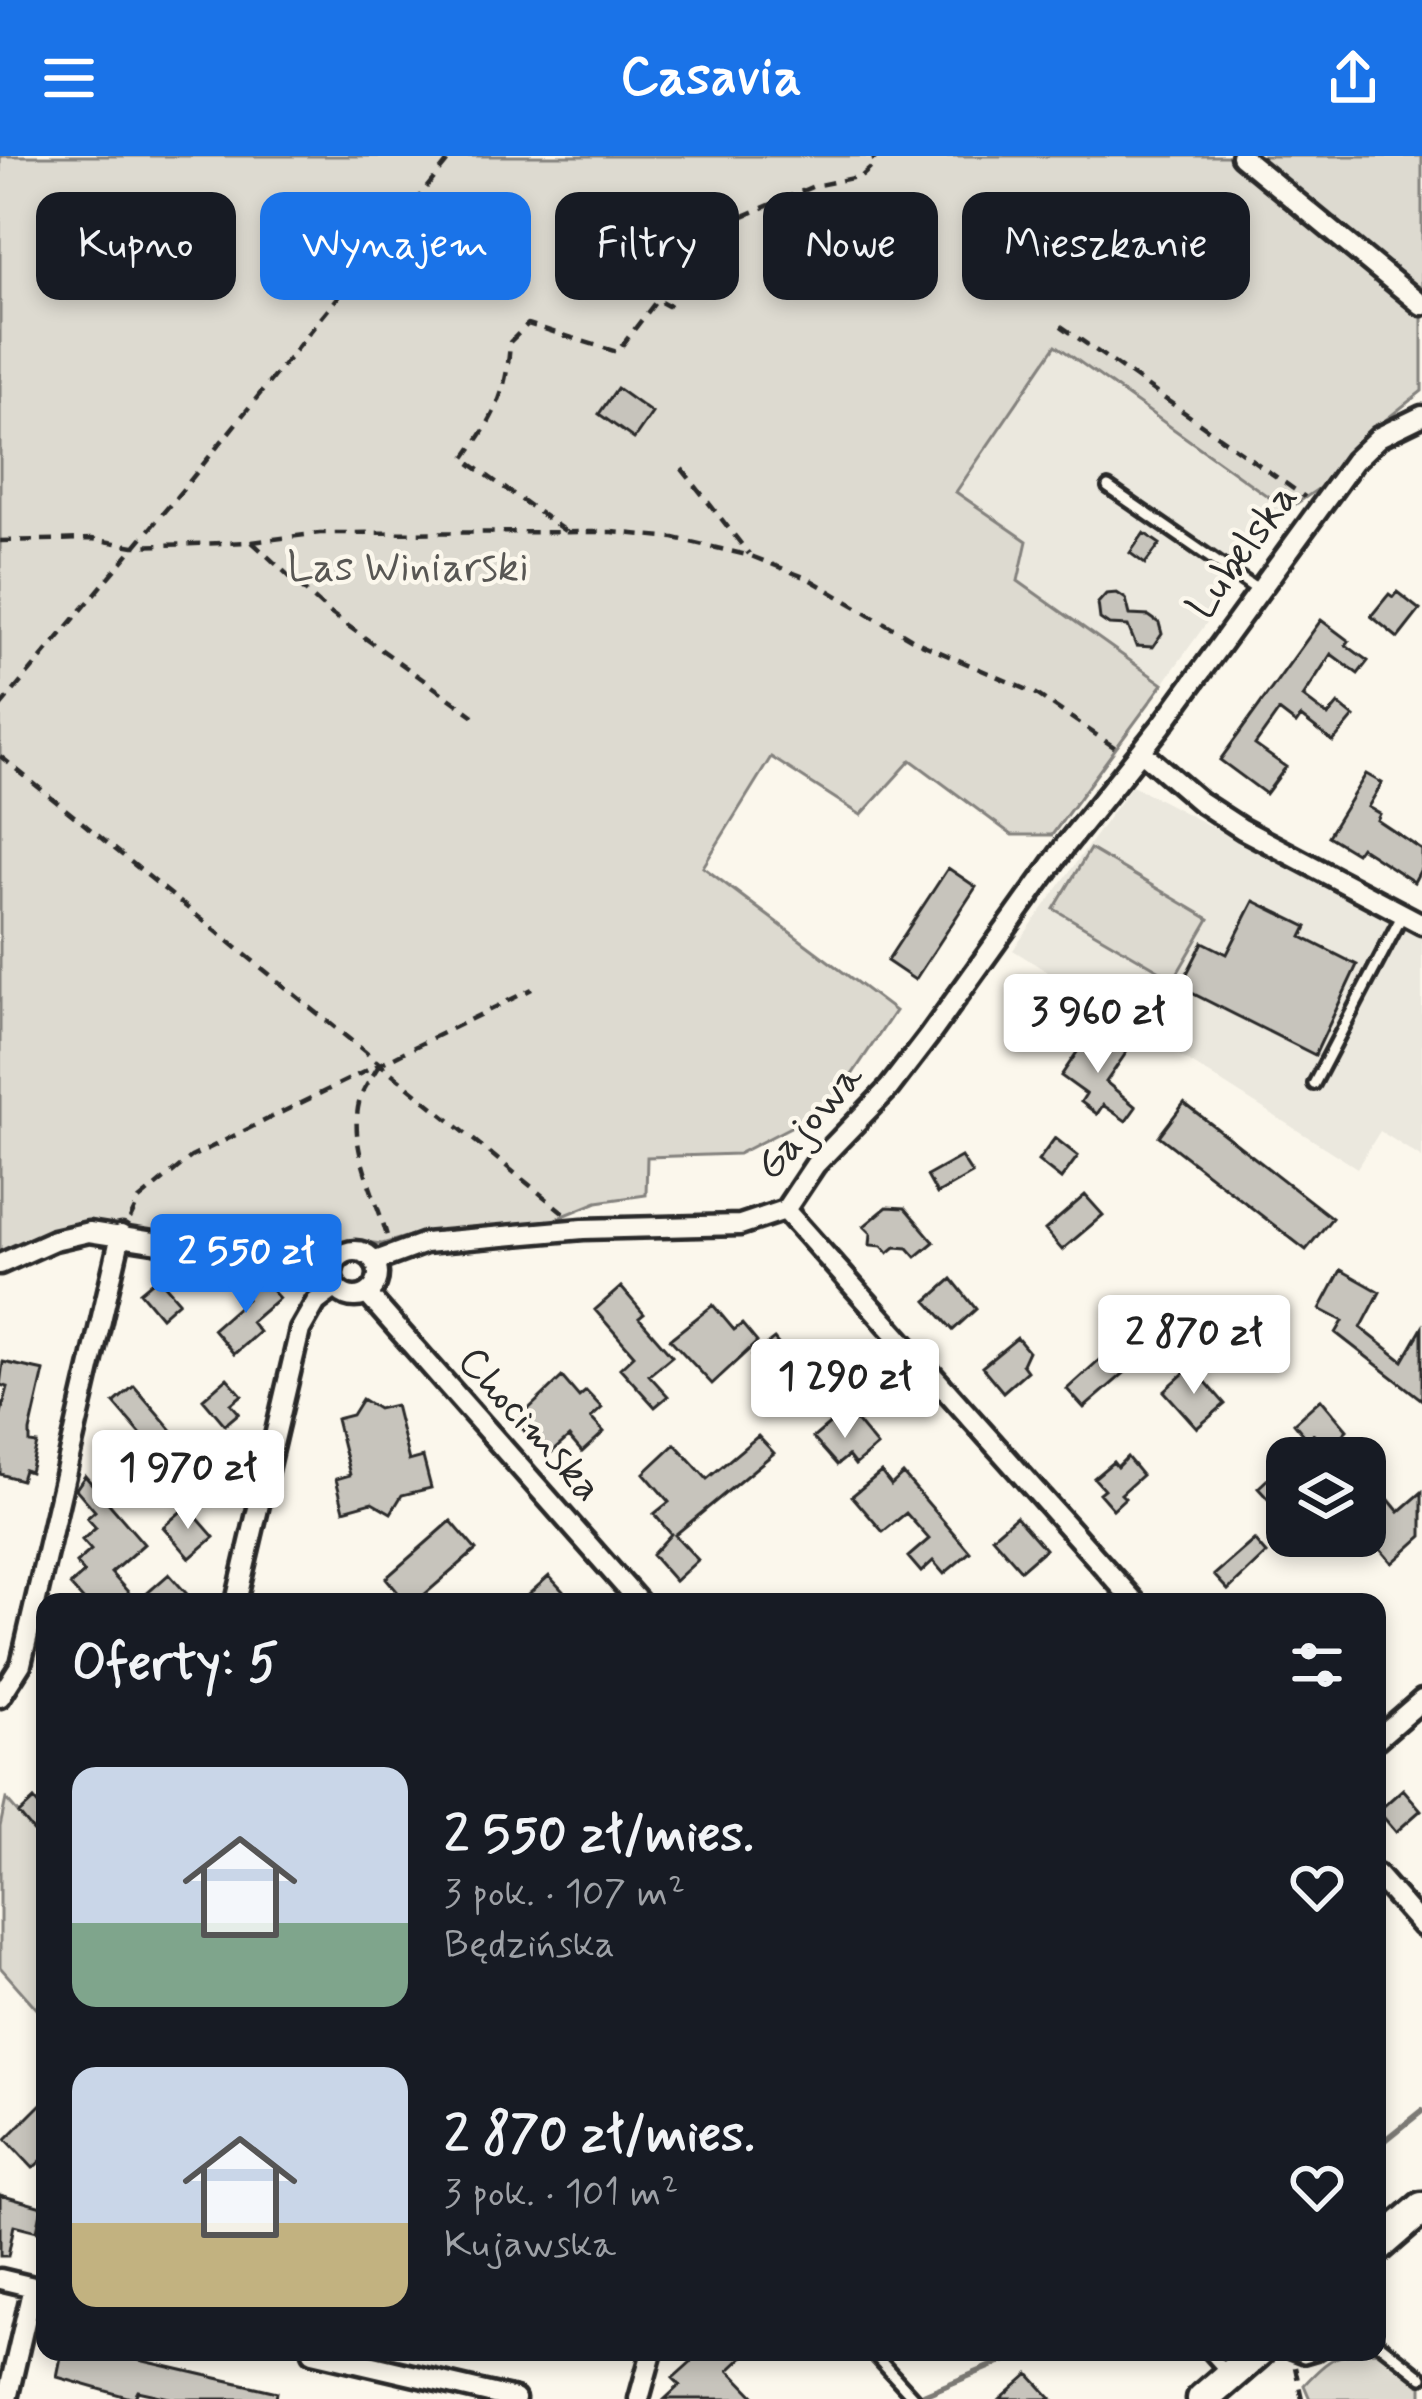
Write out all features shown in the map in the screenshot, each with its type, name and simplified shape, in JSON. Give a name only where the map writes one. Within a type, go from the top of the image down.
[{"type":"main road","points":[[1386,2240],[1422,2208]]},
{"type":"main road","points":[[1203,2399],[1246,2361]]},
{"type":"street","points":[[1241,156],[1422,305]]},
{"type":"street","name":"Lubelska","points":[[1137,757],[1366,448],[1422,416]]},
{"type":"street","points":[[1137,757],[1217,814],[1422,924]]},
{"type":"street","name":"Gajowa","points":[[383,1257],[425,1243],[583,1229],[740,1225],[785,1210],[815,1165],[889,1088],[1065,846],[1137,757]]},
{"type":"street","points":[[785,1210],[1127,1593]]},
{"type":"street","points":[[0,1264],[72,1235],[106,1232],[231,1254],[311,1253],[335,1260],[356,1251],[383,1257],[367,1294],[347,1295],[336,1287],[335,1260]]},
{"type":"street","points":[[38,1593],[121,1235]]},
{"type":"street","points":[[238,1593],[300,1330],[316,1302],[336,1287]]},
{"type":"street","name":"Chocimska","points":[[367,1294],[631,1593]]},
{"type":"street","points":[[0,1697],[21,1664],[36,1600]]},
{"type":"street","points":[[1386,1731],[1422,1700]]},
{"type":"street","points":[[1386,1885],[1422,1926]]},
{"type":"street","points":[[0,2279],[36,2287]]},
{"type":"street","points":[[7,2399],[36,2298]]},
{"type":"street","points":[[352,2361],[515,2399]]},
{"type":"street","points":[[639,2399],[650,2361]]},
{"type":"lane","points":[[1108,488],[1259,591]]},
{"type":"lane","points":[[1314,1084],[1402,914]]},
{"type":"lane","points":[[1386,2349],[1422,2377]]},
{"type":"lane","points":[[880,2361],[915,2399]]},
{"type":"lane","points":[[1216,2361],[1229,2376]]},
{"type":"path","points":[[0,707],[452,156]]},
{"type":"path","points":[[568,533],[464,459],[493,419],[508,378],[509,342],[528,324],[617,352],[658,300],[668,306],[725,229],[739,218],[814,186],[862,176],[875,164],[873,156]]},
{"type":"path","points":[[1060,326],[1319,508]]},
{"type":"path","points":[[682,469],[751,556]]},
{"type":"path","points":[[0,541],[92,539],[134,546],[251,542],[320,533],[660,536],[751,556],[809,579],[920,643],[1035,693],[1137,757]]},
{"type":"path","points":[[251,542],[326,610],[474,716]]},
{"type":"path","points":[[0,756],[583,1229]]},
{"type":"path","points":[[121,1235],[139,1200],[190,1157],[532,989]]},
{"type":"path","points":[[381,1062],[361,1097],[357,1125],[364,1173],[380,1210],[383,1257]]},
{"type":"path","points":[[1294,2361],[1302,2399]]},
{"type":"shaded area","points":[[1056,344],[1287,510],[1163,684],[935,523]]},
{"type":"shaded area","points":[[1132,785],[1422,937],[1422,1158],[1380,1131],[1357,1168],[1013,950]]},
{"type":"green space","name":"Las Winiarski","points":[[0,156],[1422,156],[1422,391],[1359,441],[1324,485],[1287,510],[1056,345],[956,492],[1027,541],[1018,581],[1163,684],[1052,835],[1012,835],[911,760],[861,815],[771,757],[703,867],[895,1011],[831,1106],[738,1154],[647,1157],[646,1195],[597,1202],[551,1221],[328,1247],[261,1246],[87,1222],[0,1253]]},
{"type":"green space","points":[[1090,849],[1209,919],[1174,979],[1054,909]]},
{"type":"green space","points":[[6,1799],[36,1834],[36,2008],[0,1967],[0,1827]]},
{"type":"green space","points":[[1386,2358],[1422,2385],[1422,2399],[1310,2399],[1304,2385],[1330,2361]]},
{"type":"building","points":[[617,388],[652,413],[634,439],[599,414]]},
{"type":"building","points":[[1144,533],[1160,544],[1145,564],[1130,553]]},
{"type":"building","points":[[1397,592],[1420,610],[1398,638],[1371,616],[1389,594],[1393,597]]},
{"type":"building","points":[[1117,593],[1126,599],[1130,615],[1149,616],[1159,623],[1162,634],[1153,647],[1136,646],[1128,626],[1109,625],[1100,619],[1098,603],[1106,594]]},
{"type":"building","points":[[1321,620],[1368,661],[1358,674],[1331,654],[1303,697],[1328,716],[1338,704],[1354,717],[1333,742],[1301,717],[1296,724],[1279,711],[1255,745],[1286,767],[1266,794],[1220,760]]},
{"type":"building","points":[[1366,774],[1382,783],[1368,807],[1380,814],[1377,820],[1422,850],[1422,867],[1414,882],[1360,847],[1356,853],[1328,836]]},
{"type":"building","points":[[948,868],[976,887],[915,980],[887,961]]},
{"type":"building","points":[[1254,901],[1307,927],[1302,937],[1357,965],[1315,1055],[1180,987],[1203,942],[1227,954]]},
{"type":"building","points":[[1038,980],[1076,1007],[1064,1024],[1026,997]]},
{"type":"building","points":[[1092,1030],[1126,1053],[1106,1082],[1136,1107],[1126,1121],[1103,1105],[1097,1114],[1081,1102],[1086,1094],[1061,1076]]},
{"type":"building","points":[[1184,1103],[1332,1218],[1306,1250],[1159,1136]]},
{"type":"building","points":[[1055,1138],[1078,1156],[1061,1179],[1038,1161]]},
{"type":"building","points":[[961,1157],[972,1174],[937,1194],[927,1176]]},
{"type":"building","points":[[1085,1195],[1103,1215],[1062,1250],[1045,1230]]},
{"type":"building","points":[[887,1207],[905,1208],[934,1242],[916,1257],[908,1248],[895,1247],[888,1253],[882,1246],[870,1245],[871,1233],[864,1226]]},
{"type":"building","points":[[1341,1270],[1380,1292],[1361,1328],[1403,1361],[1422,1328],[1422,1400],[1336,1333],[1343,1321],[1320,1309]]},
{"type":"building","points":[[158,1277],[179,1301],[161,1317],[140,1292]]},
{"type":"building","points":[[260,1277],[279,1298],[251,1322],[259,1332],[234,1354],[213,1329],[247,1299],[241,1292]]},
{"type":"building","points":[[952,1279],[976,1309],[953,1330],[927,1301]]},
{"type":"building","points":[[621,1287],[644,1314],[639,1318],[672,1356],[649,1375],[668,1396],[655,1407],[620,1368],[634,1355],[595,1310]]},
{"type":"building","points":[[713,1305],[734,1330],[742,1324],[757,1342],[712,1384],[670,1339]]},
{"type":"building","points":[[1017,1338],[1028,1351],[1022,1364],[1027,1371],[1003,1392],[982,1367]]},
{"type":"building","points":[[774,1339],[811,1377],[782,1402],[752,1356]]},
{"type":"building","points":[[1109,1351],[1129,1369],[1084,1408],[1067,1389]]},
{"type":"building","points":[[3,1362],[44,1371],[30,1432],[30,1443],[37,1444],[30,1472],[24,1470],[21,1480],[0,1474],[0,1417],[8,1387],[0,1385]]},
{"type":"building","points":[[1192,1366],[1225,1404],[1197,1428],[1164,1391]]},
{"type":"building","points":[[562,1377],[579,1397],[586,1391],[602,1408],[591,1418],[604,1432],[582,1452],[569,1437],[552,1452],[532,1430],[527,1434],[516,1421]]},
{"type":"building","points":[[227,1378],[242,1395],[231,1404],[239,1413],[225,1425],[203,1399]]},
{"type":"building","points":[[134,1386],[183,1443],[163,1460],[114,1403]]},
{"type":"building","points":[[362,1399],[378,1409],[395,1405],[409,1461],[423,1457],[431,1488],[402,1495],[391,1513],[372,1502],[344,1510],[336,1479],[350,1475],[336,1419],[352,1415]]},
{"type":"building","points":[[1321,1399],[1347,1430],[1340,1437],[1305,1437],[1294,1423]]},
{"type":"building","points":[[840,1415],[847,1422],[853,1417],[877,1446],[855,1465],[848,1456],[837,1465],[813,1438]]},
{"type":"building","points":[[758,1436],[774,1453],[675,1535],[698,1560],[675,1581],[652,1555],[671,1534],[654,1514],[669,1502],[644,1473],[675,1444],[707,1479]]},
{"type":"building","points":[[1127,1457],[1142,1475],[1121,1494],[1125,1498],[1113,1509],[1094,1478]]},
{"type":"building","points":[[881,1472],[891,1485],[903,1474],[970,1552],[944,1574],[933,1561],[921,1572],[908,1557],[929,1539],[906,1513],[883,1532],[852,1496]]},
{"type":"building","points":[[85,1476],[144,1544],[111,1573],[129,1593],[77,1593],[70,1585],[84,1573],[76,1563],[91,1550],[82,1540],[96,1528],[87,1518],[95,1511],[76,1489]]},
{"type":"building","points":[[1422,1492],[1422,1536],[1392,1563],[1386,1556],[1386,1496],[1399,1512]]},
{"type":"building","points":[[187,1506],[214,1537],[190,1558],[163,1527]]},
{"type":"building","points":[[1016,1516],[1045,1549],[1021,1570],[992,1537]]},
{"type":"building","points":[[451,1521],[476,1550],[426,1593],[398,1593],[386,1578]]},
{"type":"building","points":[[1254,1540],[1266,1554],[1228,1590],[1214,1575]]},
{"type":"building","points":[[169,1574],[186,1593],[147,1593]]},
{"type":"building","points":[[549,1576],[565,1593],[530,1593]]},
{"type":"building","points":[[1403,1789],[1421,1810],[1396,1832],[1386,1820],[1386,1804]]},
{"type":"building","points":[[34,1800],[36,1834],[19,1814]]},
{"type":"building","points":[[36,2109],[36,2165],[33,2168],[6,2139]]},
{"type":"building","points":[[0,2195],[36,2205],[36,2231],[14,2225],[8,2256],[0,2256]]},
{"type":"building","points":[[60,2361],[144,2361],[277,2392],[276,2399],[174,2399],[138,2391],[134,2399],[57,2377]]},
{"type":"building","points":[[692,2361],[738,2361],[729,2370],[757,2399],[665,2399],[680,2385],[673,2378]]},
{"type":"building","points":[[1029,2374],[1052,2399],[1001,2399]]},
{"type":"waterway","points":[[1386,2140],[1422,2111]]},
{"type":"waterway","points":[[921,2396],[1004,2361]]}]
